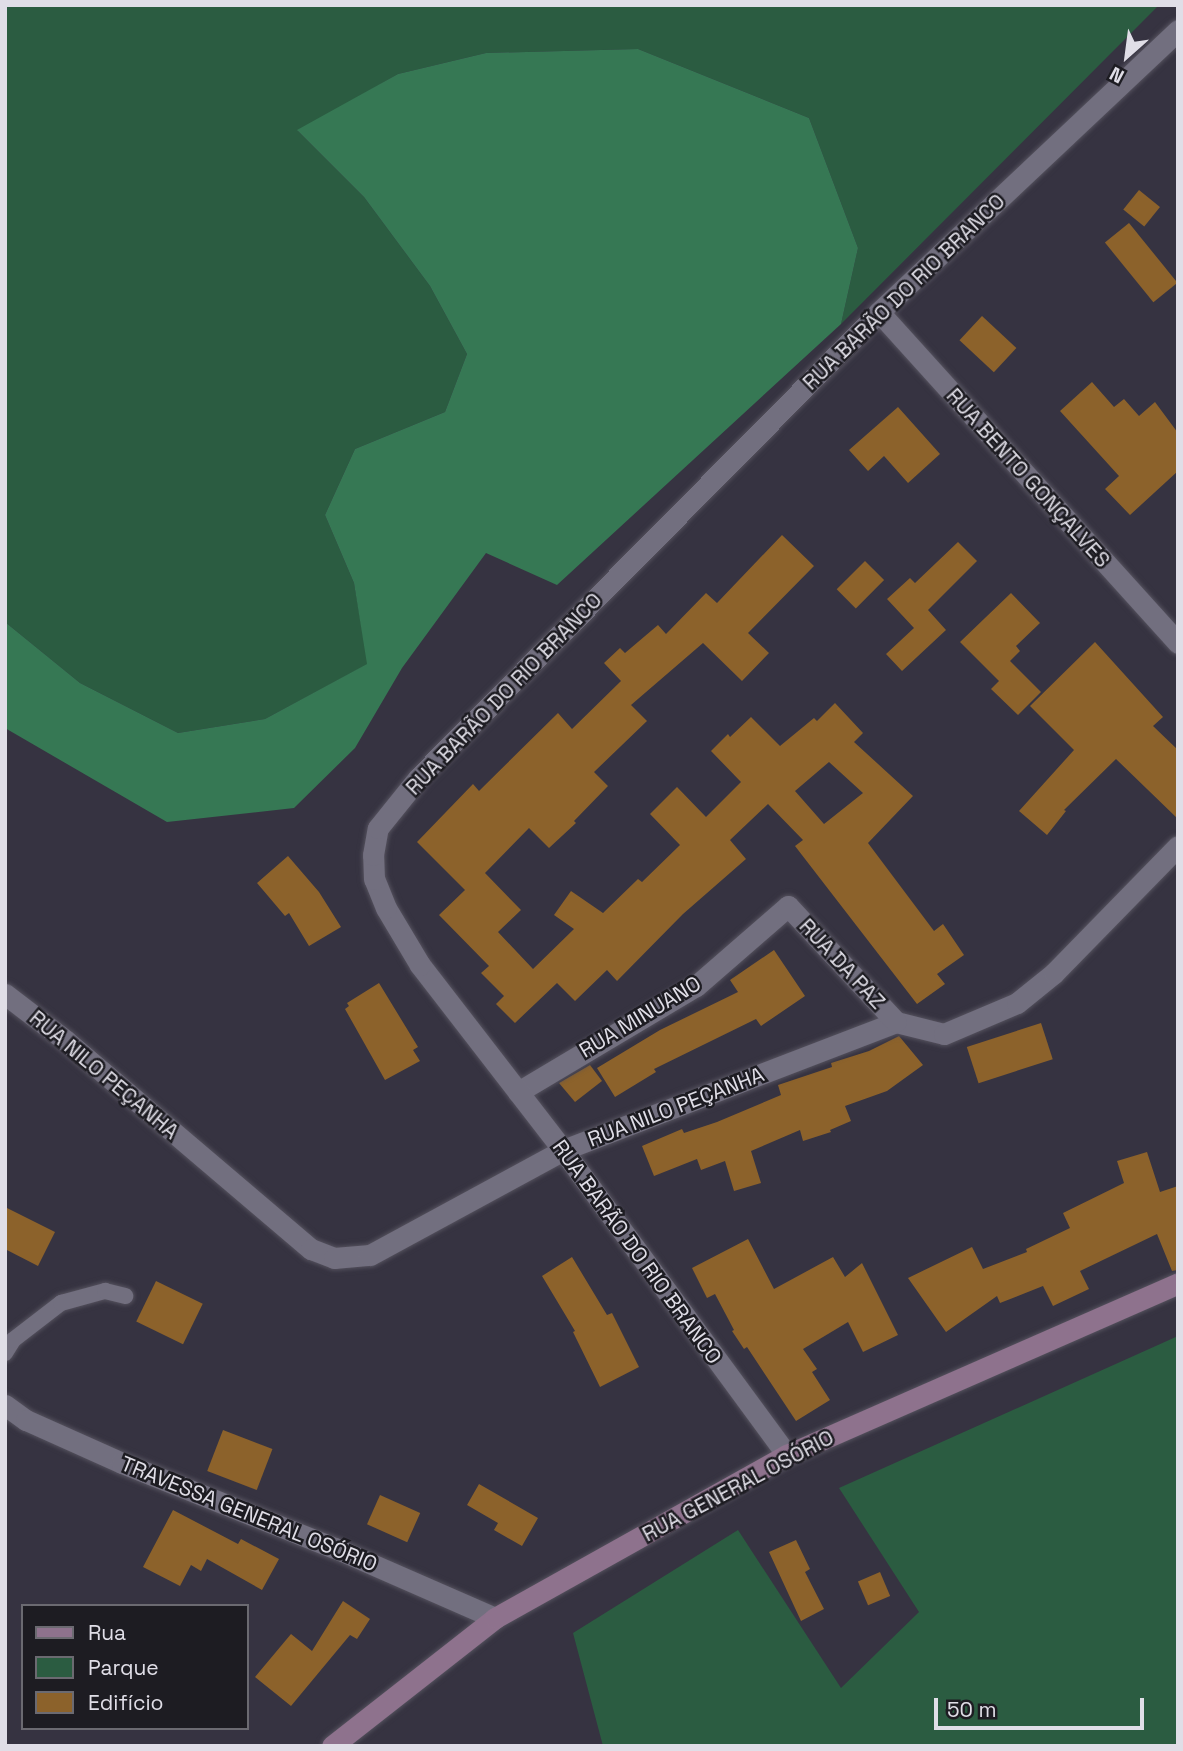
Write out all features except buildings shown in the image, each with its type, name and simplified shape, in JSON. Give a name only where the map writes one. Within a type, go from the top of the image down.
[{"type":"street","name":"RUA BARÃO DO RIO BRANCO","points":[[787,1455],[563,1150],[420,965],[386,908],[374,878],[373,855],[378,828],[429,767],[879,313],[1178,30]]},
{"type":"street","name":"RUA BENTO GONÇALVES","points":[[879,313],[1178,643]]},
{"type":"street","points":[[896,1022],[944,1034],[1017,1003],[1054,973],[1178,846]]},
{"type":"street","name":"RUA MINUANO","points":[[518,1093],[696,986],[788,906]]},
{"type":"street","name":"RUA DA PAZ","points":[[788,906],[896,1022]]},
{"type":"street","name":"RUA NILO PEÇANHA","points":[[5,994],[65,1040],[311,1249],[334,1258],[370,1255],[563,1150],[896,1022]]},
{"type":"street","name":"RUA GENERAL OSÓRIO","points":[[332,1746],[495,1618],[787,1455],[1178,1283]]},
{"type":"street","name":"TRAVESSA GENERAL OSÓRIO","points":[[5,1405],[26,1420],[122,1463],[335,1548],[495,1618]]},
{"type":"lane","points":[[5,1353],[13,1340],[61,1303],[105,1291],[125,1296]]},
{"type":"green space","points":[[5,5],[1159,5],[841,324],[858,248],[809,118],[638,49],[486,53],[398,74],[298,131],[364,197],[430,286],[467,354],[445,412],[355,449],[325,515],[354,583],[368,664],[265,719],[178,733],[80,683],[5,622]]},
{"type":"green space","points":[[638,49],[809,118],[858,248],[841,324],[557,585],[486,553],[402,668],[355,748],[294,808],[167,822],[5,728],[5,622],[80,683],[178,733],[265,719],[367,664],[354,583],[325,515],[355,449],[445,412],[467,354],[430,286],[364,197],[297,130],[398,74],[486,53]]},
{"type":"green space","points":[[1178,1336],[1178,1746],[603,1746],[573,1633],[738,1530],[841,1688],[919,1612],[839,1488]]}]
